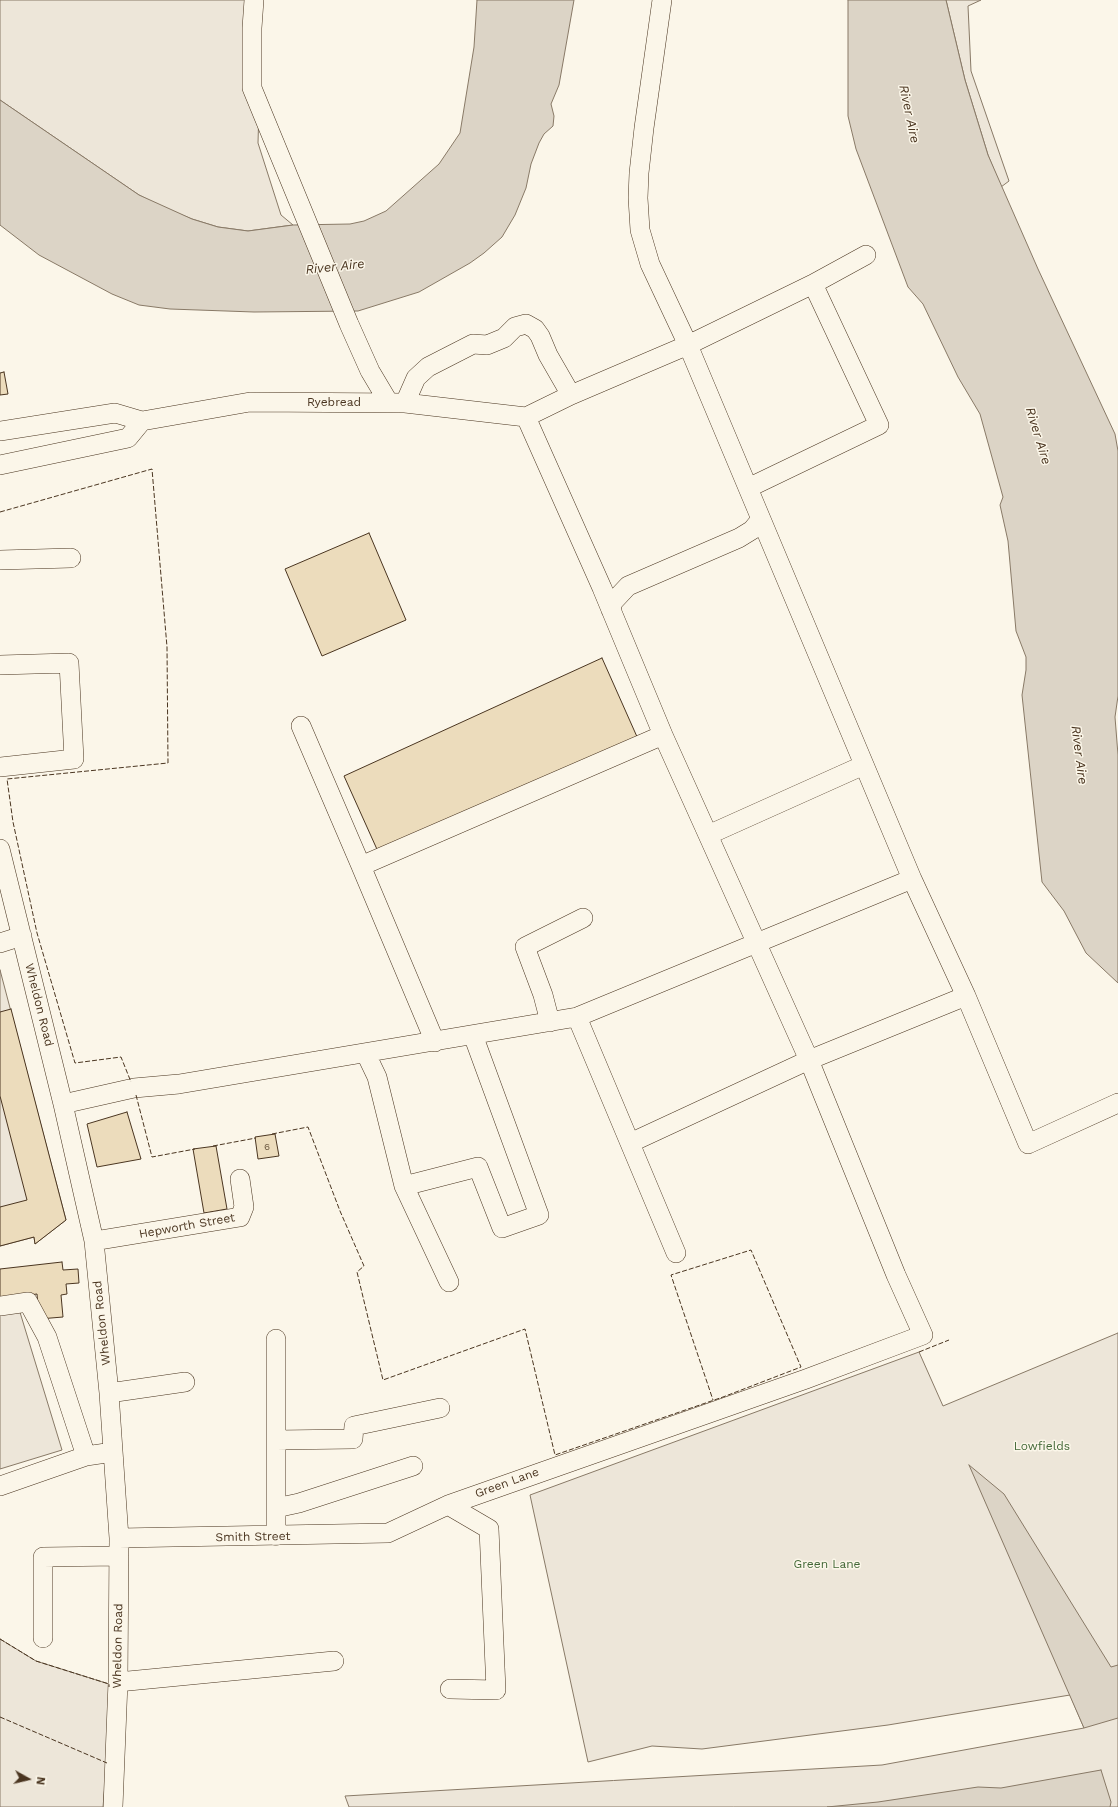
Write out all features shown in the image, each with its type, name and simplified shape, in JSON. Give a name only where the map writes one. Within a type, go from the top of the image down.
[{"type":"street","points":[[254,0],[252,28],[252,88],[296,199],[370,371],[397,403],[416,378],[428,367],[473,344],[487,345],[504,338],[515,327],[526,324],[531,326],[540,336],[548,355],[571,395]]},
{"type":"street","points":[[662,0],[644,128],[638,192],[640,230],[650,264],[688,345],[912,879],[966,996],[1028,1144],[1118,1103]]},
{"type":"street","points":[[809,1060],[663,735],[611,610],[526,416],[688,345],[813,284],[866,255]]},
{"type":"street","points":[[748,488],[880,425],[813,284]]},
{"type":"street","name":"Ryebread","points":[[0,431],[115,413],[142,421],[250,402],[397,403],[526,416]]},
{"type":"street","points":[[0,465],[128,438],[142,421]]},
{"type":"street","points":[[611,610],[613,602],[628,586],[739,538],[752,530],[761,519]]},
{"type":"street","points":[[0,560],[71,558]]},
{"type":"street","points":[[0,665],[69,664],[74,759],[0,767]]},
{"type":"street","points":[[300,726],[435,1042]]},
{"type":"street","points":[[361,866],[663,735]]},
{"type":"street","points":[[708,835],[864,765]]},
{"type":"street","name":"Wheldon Road","points":[[0,849],[63,1104],[94,1241],[114,1452],[119,1547],[118,1682],[113,1807]]},
{"type":"street","points":[[63,1104],[134,1088],[179,1084],[366,1054],[577,1017],[912,879]]},
{"type":"street","points":[[550,1022],[543,995],[525,947],[583,918]]},
{"type":"street","points":[[0,943],[22,936]]},
{"type":"street","points":[[630,1143],[809,1060],[966,996]]},
{"type":"street","points":[[577,1017],[676,1253]]},
{"type":"street","points":[[404,1186],[478,1167],[502,1228],[539,1215],[473,1035]]},
{"type":"street","points":[[366,1054],[377,1077],[404,1186],[449,1282]]},
{"type":"street","name":"Green Lane","points":[[388,1533],[448,1505],[806,1379],[923,1335],[896,1276],[809,1060]]},
{"type":"street","name":"Hepworth Street","points":[[94,1241],[240,1217],[244,1207],[240,1179]]},
{"type":"street","points":[[0,1306],[28,1302],[47,1337],[86,1456]]},
{"type":"street","points":[[276,1339],[276,1536]]},
{"type":"street","points":[[109,1393],[185,1382]]},
{"type":"street","points":[[276,1440],[353,1438],[354,1426],[440,1408]]},
{"type":"street","points":[[0,1486],[86,1456],[114,1452]]},
{"type":"street","points":[[276,1508],[299,1503],[413,1466]]},
{"type":"street","points":[[448,1505],[489,1529],[496,1690],[450,1689]]},
{"type":"street","name":"Smith Street","points":[[43,1638],[42,1557],[119,1547],[276,1536],[388,1533]]},
{"type":"street","points":[[118,1682],[334,1661]]},
{"type":"green space","points":[[0,0],[262,0],[258,143],[281,215],[293,225],[248,231],[218,227],[192,219],[162,207],[139,195],[0,100]]},
{"type":"green space","points":[[946,0],[981,0],[968,6],[971,71],[1009,181],[1001,187],[988,155],[965,80]]},
{"type":"green space","points":[[0,970],[66,1220],[35,1244],[34,1237],[0,1246]]},
{"type":"green space","points":[[19,1309],[62,1450],[0,1469],[0,1315]]},
{"type":"green space","name":"Green Lane","points":[[1118,1333],[1118,1807],[349,1807],[345,1796],[882,1765],[1084,1728],[1070,1695],[888,1725],[702,1749],[652,1746],[588,1762],[530,1495],[919,1352],[943,1406]]},
{"type":"green space","points":[[0,1639],[36,1661],[109,1684],[107,1763],[103,1807],[0,1807]]},
{"type":"water","name":"River Aire","points":[[477,0],[574,0],[559,85],[551,104],[554,116],[553,126],[544,134],[539,143],[531,164],[526,188],[515,215],[502,237],[470,263],[419,292],[358,311],[254,312],[170,309],[139,305],[112,294],[39,255],[0,225],[0,100],[139,195],[192,219],[218,227],[248,231],[293,225],[350,224],[364,221],[386,211],[439,164],[460,133],[474,47]]},
{"type":"water","name":"River Aire","points":[[848,0],[946,0],[965,80],[988,155],[1038,269],[1115,434],[1118,451],[1118,696],[1115,717],[1118,755],[1118,983],[1086,953],[1064,911],[1042,882],[1022,695],[1026,670],[1026,657],[1016,631],[1008,541],[1000,505],[1003,497],[980,414],[958,377],[923,304],[908,287],[856,149],[848,116]]},
{"type":"water","points":[[969,1465],[1004,1494],[1111,1667],[1118,1665],[1118,1718],[1084,1728]]},
{"type":"water","points":[[1101,1770],[1111,1802],[1110,1807],[827,1807],[878,1802],[978,1787],[1001,1788]]},
{"type":"building","points":[[4,372],[8,394],[0,395],[0,373]]},
{"type":"building","points":[[369,533],[406,620],[322,656],[285,569]]},
{"type":"building","points":[[602,658],[638,739],[380,856],[344,776]]},
{"type":"building","points":[[11,1009],[66,1220],[35,1244],[34,1237],[0,1246],[0,1207],[27,1200],[0,1096],[0,1012]]},
{"type":"building","points":[[127,1112],[141,1159],[97,1167],[87,1124]]},
{"type":"building","points":[[275,1134],[279,1156],[258,1159],[255,1137]]},
{"type":"building","points":[[216,1146],[227,1209],[204,1213],[193,1149]]},
{"type":"building","points":[[62,1262],[63,1270],[78,1269],[79,1283],[66,1284],[67,1294],[61,1295],[63,1317],[39,1319],[37,1294],[0,1299],[0,1269]]},
{"type":"fence","points":[[0,512],[152,469],[167,647],[168,763],[7,779],[13,822],[37,933],[75,1063],[121,1057],[131,1082]]},
{"type":"fence","points":[[136,1095],[152,1157],[195,1149]]},
{"type":"fence","points":[[272,1134],[308,1127],[340,1211],[364,1266],[357,1272],[383,1380],[525,1329],[555,1455],[723,1397],[801,1367],[751,1250],[671,1275],[713,1400]]},
{"type":"fence","points":[[213,1146],[256,1138]]},
{"type":"fence","points":[[919,1352],[949,1340]]},
{"type":"fence","points":[[0,1639],[36,1661],[109,1684],[109,1687]]},
{"type":"fence","points":[[0,1717],[107,1763]]},
{"type":"park label","name":"Lowfields","points":[[1042,1446]]}]
